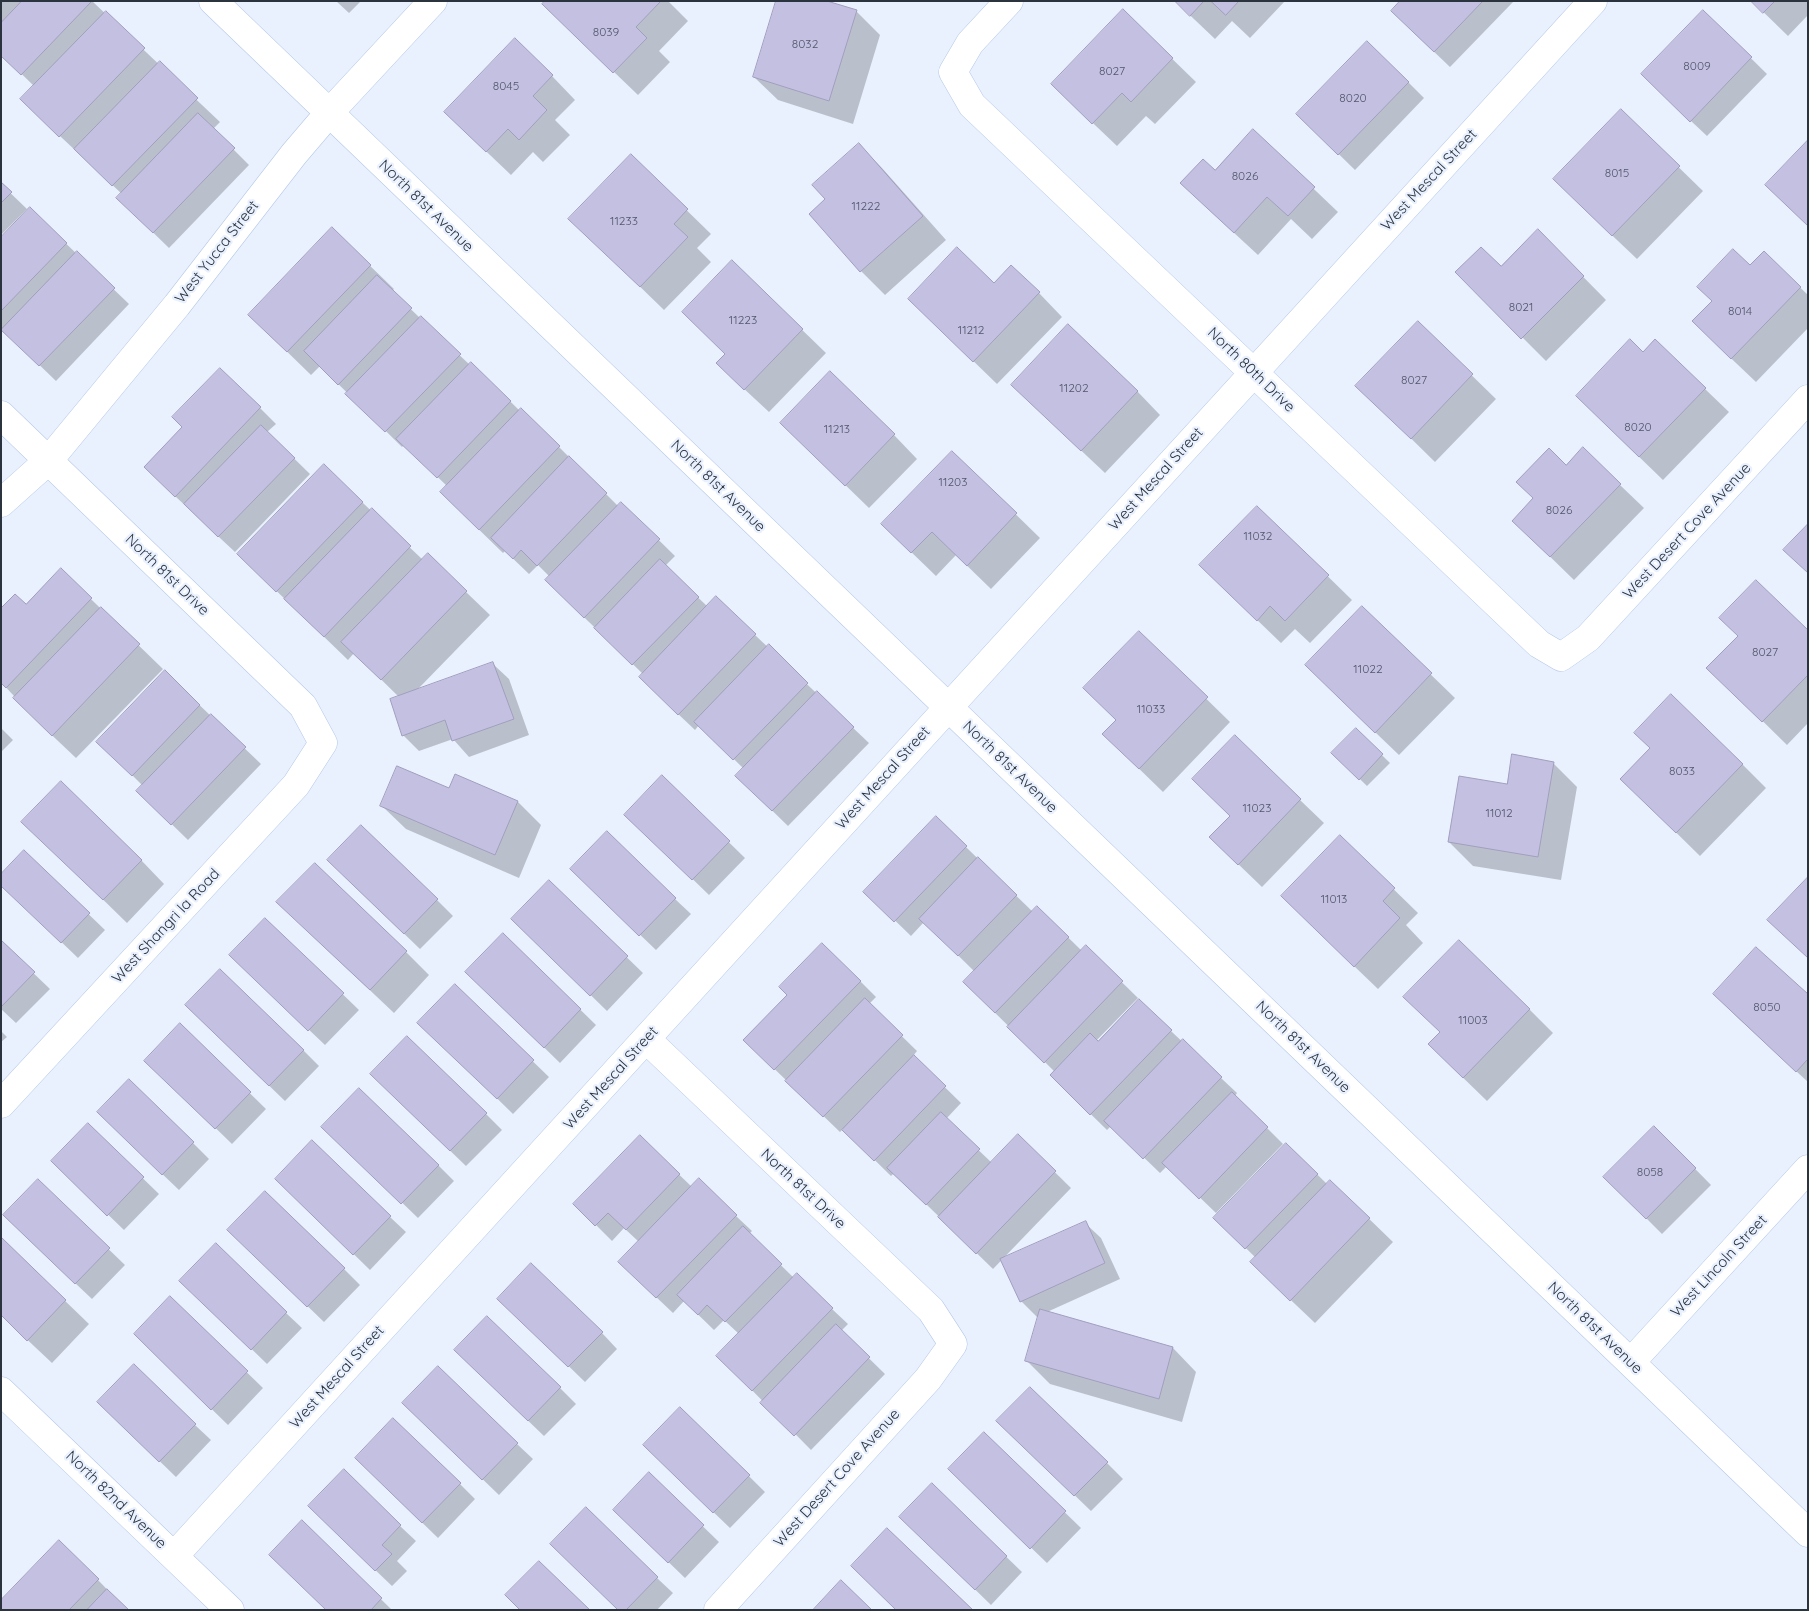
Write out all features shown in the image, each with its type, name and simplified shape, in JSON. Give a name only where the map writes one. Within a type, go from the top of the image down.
[{"type":"street","name":"North 81st Avenue","points":[[213,1],[1808,1532]]},
{"type":"street","name":"West Yucca Street","points":[[1,502],[48,460],[177,305],[290,159],[329,113],[433,1]]},
{"type":"street","name":"North 80th Drive","points":[[1009,1],[970,43],[953,72],[972,105],[1539,644],[1561,657]]},
{"type":"street","name":"West Mescal Street","points":[[174,1556],[1593,1]]},
{"type":"street","name":"West Desert Cove Avenue","points":[[1561,657],[1588,638],[1808,399]]},
{"type":"street","name":"North 81st Drive","points":[[1,415],[303,706],[323,743]]},
{"type":"street","name":"West Shangri la Road","points":[[1,1104],[296,785],[323,743]]},
{"type":"street","name":"North 81st Drive","points":[[646,1040],[932,1310],[953,1344]]},
{"type":"street","name":"West Lincoln Street","points":[[1631,1362],[1808,1169]]},
{"type":"street","name":"West Desert Cove Avenue","points":[[718,1610],[928,1378],[953,1344]]},
{"type":"street","name":"North 82nd Avenue","points":[[1,1391],[230,1610]]},
{"type":"building","points":[[22,1],[92,1],[21,75],[1,56],[1,23]]},
{"type":"building","points":[[545,1],[661,1],[636,27],[647,38],[613,73],[542,4]]},
{"type":"building","points":[[776,1],[827,1],[857,10],[829,101],[753,77]]},
{"type":"building","points":[[1175,1],[1204,1],[1190,16]]},
{"type":"building","points":[[1211,1],[1239,1],[1226,15]]},
{"type":"building","points":[[1400,1],[1483,1],[1434,52],[1391,11]]},
{"type":"building","points":[[1751,1],[1775,1],[1763,13]]},
{"type":"building","points":[[1123,9],[1173,58],[1131,102],[1122,93],[1092,124],[1051,84]]},
{"type":"building","points":[[1703,10],[1752,57],[1690,122],[1641,74]]},
{"type":"building","points":[[106,11],[145,48],[59,137],[20,99]]},
{"type":"building","points":[[515,38],[553,75],[533,96],[547,110],[519,140],[508,129],[486,152],[444,112]]},
{"type":"building","points":[[1367,41],[1409,82],[1338,155],[1296,114]]},
{"type":"building","points":[[160,61],[198,98],[112,186],[74,149]]},
{"type":"building","points":[[1621,109],[1680,166],[1612,236],[1553,179]]},
{"type":"building","points":[[198,113],[235,148],[153,233],[116,198]]},
{"type":"building","points":[[1253,129],[1315,187],[1288,216],[1267,197],[1234,233],[1180,183],[1203,159],[1215,170]]},
{"type":"building","points":[[1808,140],[1808,226],[1765,185]]},
{"type":"building","points":[[859,143],[923,216],[860,272],[809,214],[825,199],[812,185]]},
{"type":"building","points":[[631,154],[688,209],[674,224],[688,237],[640,287],[568,219]]},
{"type":"building","points":[[1,182],[12,192],[1,203]]},
{"type":"building","points":[[30,207],[67,243],[1,311],[1,237]]},
{"type":"building","points":[[332,227],[371,265],[287,352],[248,315]]},
{"type":"building","points":[[1538,229],[1584,276],[1521,339],[1455,272],[1481,247],[1501,266]]},
{"type":"building","points":[[957,247],[994,283],[1011,265],[1040,292],[973,362],[908,299]]},
{"type":"building","points":[[1733,249],[1750,265],[1764,251],[1801,287],[1731,359],[1692,321],[1712,301],[1697,287]]},
{"type":"building","points":[[77,251],[115,288],[39,366],[1,330]]},
{"type":"building","points":[[732,260],[803,329],[744,390],[716,363],[725,354],[682,312]]},
{"type":"building","points":[[377,275],[412,308],[338,385],[304,351]]},
{"type":"building","points":[[421,316],[461,354],[385,432],[345,394]]},
{"type":"building","points":[[1418,321],[1473,374],[1411,439],[1355,386]]},
{"type":"building","points":[[1068,324],[1138,391],[1081,451],[1011,385]]},
{"type":"building","points":[[1630,339],[1643,352],[1655,339],[1706,388],[1639,457],[1576,396]]},
{"type":"building","points":[[471,362],[511,401],[437,478],[396,439]]},
{"type":"building","points":[[220,368],[261,407],[175,497],[144,467],[182,427],[172,417]]},
{"type":"building","points":[[830,371],[895,434],[845,486],[780,423]]},
{"type":"building","points":[[521,408],[560,446],[479,530],[440,492]]},
{"type":"building","points":[[261,425],[295,458],[218,537],[184,504]]},
{"type":"building","points":[[1583,447],[1621,484],[1550,557],[1512,521],[1533,498],[1516,482],[1549,448],[1566,465]]},
{"type":"building","points":[[952,451],[1017,513],[967,566],[932,532],[911,553],[881,524]]},
{"type":"building","points":[[569,456],[607,493],[537,566],[521,550],[513,559],[491,538]]},
{"type":"building","points":[[324,464],[363,502],[276,592],[237,554]]},
{"type":"building","points":[[621,502],[660,539],[584,618],[545,580]]},
{"type":"building","points":[[1257,506],[1329,575],[1285,621],[1270,606],[1257,621],[1199,565]]},
{"type":"building","points":[[372,508],[411,546],[324,637],[284,599]]},
{"type":"building","points":[[1808,524],[1808,573],[1783,550]]},
{"type":"building","points":[[428,553],[467,591],[381,680],[341,642]]},
{"type":"building","points":[[660,559],[699,597],[632,665],[594,628]]},
{"type":"building","points":[[61,568],[92,598],[6,688],[1,683],[1,608],[15,594],[26,604]]},
{"type":"building","points":[[1756,580],[1808,630],[1808,675],[1762,722],[1706,668],[1738,636],[1719,618]]},
{"type":"building","points":[[716,596],[756,634],[678,715],[639,677]]},
{"type":"building","points":[[1362,606],[1432,673],[1375,733],[1305,665]]},
{"type":"building","points":[[101,607],[140,644],[52,736],[13,698]]},
{"type":"building","points":[[1139,631],[1208,697],[1139,769],[1102,734],[1116,720],[1083,688]]},
{"type":"building","points":[[769,644],[808,683],[733,760],[694,722]]},
{"type":"building","points":[[493,662],[514,719],[452,741],[445,720],[402,736],[390,699]]},
{"type":"building","points":[[165,670],[200,705],[132,776],[96,742]]},
{"type":"building","points":[[817,691],[854,727],[772,811],[735,776]]},
{"type":"building","points":[[1671,694],[1743,764],[1676,833],[1620,779],[1650,748],[1634,733]]},
{"type":"building","points":[[211,714],[246,747],[171,825],[136,791]]},
{"type":"building","points":[[1356,728],[1383,754],[1359,780],[1331,753]]},
{"type":"building","points":[[1235,735],[1301,799],[1238,865],[1209,837],[1230,816],[1192,779]]},
{"type":"building","points":[[1512,754],[1554,762],[1538,857],[1448,842],[1459,776],[1507,784]]},
{"type":"building","points":[[397,766],[449,788],[455,774],[518,801],[495,855],[380,806]]},
{"type":"building","points":[[662,775],[730,841],[692,880],[624,815]]},
{"type":"building","points":[[61,781],[142,860],[103,900],[21,822]]},
{"type":"building","points":[[936,816],[967,846],[894,922],[863,892]]},
{"type":"building","points":[[361,825],[438,899],[404,934],[327,860]]},
{"type":"building","points":[[607,831],[676,898],[639,936],[570,869]]},
{"type":"building","points":[[1340,835],[1395,888],[1383,901],[1400,918],[1354,967],[1281,896]]},
{"type":"building","points":[[24,850],[90,913],[61,943],[1,886],[1,874]]},
{"type":"building","points":[[978,857],[1017,895],[958,956],[919,919]]},
{"type":"building","points":[[315,863],[407,951],[370,990],[276,902]]},
{"type":"building","points":[[1808,877],[1808,958],[1767,920]]},
{"type":"building","points":[[549,880],[628,956],[590,996],[511,919]]},
{"type":"building","points":[[1037,906],[1069,937],[995,1013],[963,982]]},
{"type":"building","points":[[265,918],[344,993],[308,1031],[229,955]]},
{"type":"building","points":[[503,933],[581,1009],[544,1048],[465,972]]},
{"type":"building","points":[[1,940],[35,972],[1,1007]]},
{"type":"building","points":[[1459,940],[1530,1009],[1463,1078],[1428,1044],[1440,1032],[1403,997]]},
{"type":"building","points":[[822,943],[861,981],[774,1070],[743,1040],[787,995],[779,987]]},
{"type":"building","points":[[1086,945],[1123,981],[1044,1063],[1007,1027]]},
{"type":"building","points":[[1756,947],[1808,994],[1808,1059],[1796,1072],[1713,994]]},
{"type":"building","points":[[220,969],[304,1050],[269,1086],[185,1005]]},
{"type":"building","points":[[455,984],[534,1060],[497,1099],[417,1023]]},
{"type":"building","points":[[865,998],[903,1035],[823,1117],[785,1081]]},
{"type":"building","points":[[1139,999],[1172,1030],[1090,1115],[1050,1075],[1090,1033],[1098,1041]]},
{"type":"building","points":[[180,1023],[251,1092],[215,1129],[144,1061]]},
{"type":"building","points":[[407,1036],[487,1113],[450,1151],[370,1074]]},
{"type":"building","points":[[1183,1039],[1222,1077],[1143,1159],[1104,1121]]},
{"type":"building","points":[[914,1055],[946,1086],[874,1161],[842,1130]]},
{"type":"building","points":[[129,1079],[194,1142],[162,1175],[97,1112]]},
{"type":"building","points":[[359,1088],[439,1165],[401,1204],[321,1127]]},
{"type":"building","points":[[1232,1092],[1268,1127],[1199,1199],[1162,1163]]},
{"type":"building","points":[[941,1112],[980,1149],[926,1205],[887,1168]]},
{"type":"building","points":[[88,1123],[144,1177],[107,1216],[51,1161]]},
{"type":"building","points":[[1654,1126],[1696,1168],[1646,1219],[1603,1177]]},
{"type":"building","points":[[1018,1134],[1056,1171],[976,1254],[938,1217]]},
{"type":"building","points":[[640,1135],[680,1174],[626,1230],[608,1213],[595,1226],[573,1204]]},
{"type":"building","points":[[312,1140],[391,1216],[353,1255],[275,1179]]},
{"type":"building","points":[[1286,1143],[1318,1174],[1245,1249],[1213,1218]]},
{"type":"building","points":[[699,1178],[737,1215],[656,1298],[618,1262]]},
{"type":"building","points":[[38,1179],[110,1248],[75,1284],[3,1215]]},
{"type":"building","points":[[1330,1180],[1370,1218],[1290,1301],[1250,1262]]},
{"type":"building","points":[[265,1191],[345,1268],[307,1307],[227,1230]]},
{"type":"building","points":[[1086,1221],[1105,1263],[1020,1302],[1000,1259]]},
{"type":"building","points":[[743,1226],[782,1264],[725,1322],[707,1305],[698,1315],[677,1295]]},
{"type":"building","points":[[1,1237],[66,1300],[27,1341],[1,1315]]},
{"type":"building","points":[[216,1243],[287,1312],[251,1350],[179,1281]]},
{"type":"building","points":[[531,1263],[603,1332],[568,1367],[497,1299]]},
{"type":"building","points":[[797,1273],[833,1308],[752,1391],[716,1356]]},
{"type":"building","points":[[170,1296],[248,1371],[211,1410],[134,1334]]},
{"type":"building","points":[[1040,1309],[1173,1347],[1159,1399],[1025,1361]]},
{"type":"building","points":[[487,1316],[561,1387],[528,1421],[454,1350]]},
{"type":"building","points":[[836,1324],[870,1357],[794,1436],[760,1403]]},
{"type":"building","points":[[134,1364],[196,1424],[159,1462],[97,1402]]},
{"type":"building","points":[[438,1366],[518,1443],[482,1480],[402,1403]]},
{"type":"building","points":[[1030,1387],[1108,1462],[1074,1496],[996,1421]]},
{"type":"building","points":[[680,1407],[750,1475],[713,1513],[643,1445]]},
{"type":"building","points":[[393,1418],[461,1483],[422,1523],[355,1458]]},
{"type":"building","points":[[984,1432],[1066,1511],[1030,1549],[948,1469]]},
{"type":"building","points":[[344,1469],[401,1525],[382,1545],[392,1554],[375,1571],[308,1506]]},
{"type":"building","points":[[649,1472],[704,1525],[668,1563],[613,1510]]},
{"type":"building","points":[[932,1483],[1007,1556],[975,1590],[899,1517]]},
{"type":"building","points":[[586,1507],[658,1577],[626,1610],[618,1610],[550,1544]]},
{"type":"building","points":[[302,1520],[382,1598],[371,1610],[326,1610],[269,1555]]},
{"type":"building","points":[[887,1528],[973,1610],[896,1610],[851,1566]]},
{"type":"building","points":[[59,1540],[99,1579],[69,1610],[1,1610],[1,1600]]},
{"type":"building","points":[[539,1561],[590,1610],[520,1610],[505,1595]]},
{"type":"building","points":[[841,1580],[872,1610],[813,1610]]},
{"type":"building","points":[[107,1589],[129,1610],[87,1610]]}]
